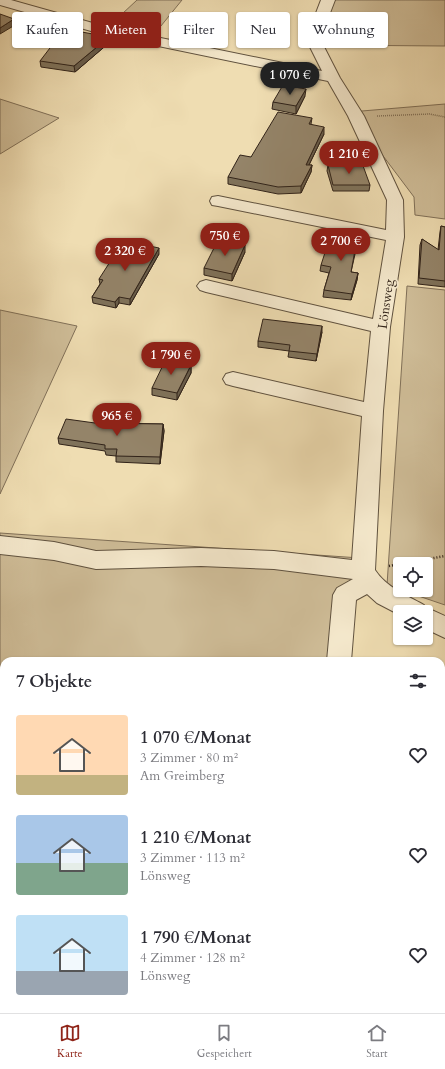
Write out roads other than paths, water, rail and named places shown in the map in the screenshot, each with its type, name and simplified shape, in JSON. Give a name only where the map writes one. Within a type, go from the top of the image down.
[{"type":"street","name":"Lönsweg","points":[[328,0],[312,39],[332,78],[356,116],[395,200],[394,237],[381,327],[373,411],[366,577]]},
{"type":"street","points":[[0,1],[104,31],[332,78]]},
{"type":"street","points":[[218,201],[394,237]]},
{"type":"street","points":[[206,286],[381,327]]},
{"type":"street","points":[[233,379],[373,411]]},
{"type":"street","points":[[0,545],[54,551],[96,560],[201,557],[260,559],[366,577],[382,594],[403,605]]},
{"type":"street","points":[[338,657],[345,595],[366,577]]},
{"type":"street","points":[[433,622],[445,628]]}]
